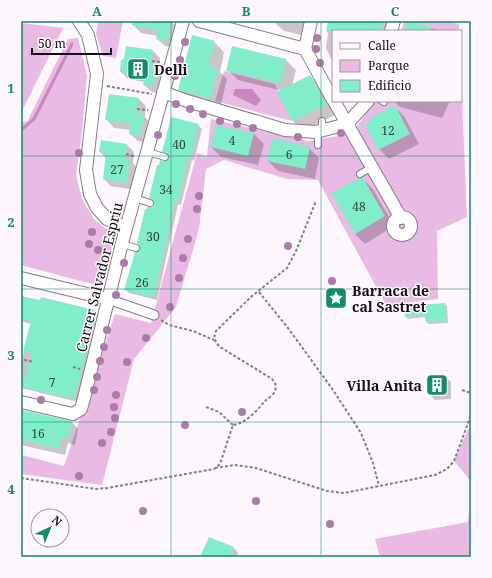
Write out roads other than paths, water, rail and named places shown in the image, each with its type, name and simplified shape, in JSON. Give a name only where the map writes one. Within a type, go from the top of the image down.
[{"type":"street","points":[[78,21],[88,35],[97,74],[86,170],[90,194],[97,208],[107,219],[126,228]]},
{"type":"street","name":"Carrer Salvador Espriu","points":[[21,402],[73,414],[81,408],[90,362],[111,292],[143,154],[163,94],[183,21]]},
{"type":"street","points":[[199,21],[305,49]]},
{"type":"street","points":[[311,21],[305,49],[332,98]]},
{"type":"street","points":[[163,94],[285,130],[347,124],[367,102]]},
{"type":"street","points":[[334,102],[401,218]]},
{"type":"street","points":[[21,278],[111,292],[154,316]]},
{"type":"lane","points":[[318,145],[321,127]]},
{"type":"lane","points":[[143,154],[165,157]]},
{"type":"lane","points":[[360,174],[372,167]]},
{"type":"lane","points":[[134,198],[150,202]]},
{"type":"lane","points":[[122,244],[136,248]]},
{"type":"waterway","points":[[21,130],[34,119],[72,44]]},
{"type":"place","name":"Delli","points":[[138,69]]},
{"type":"place","name":"Barraca de cal Sastret","points":[[336,298]]},
{"type":"place","name":"Villa Anita","points":[[437,385]]}]
